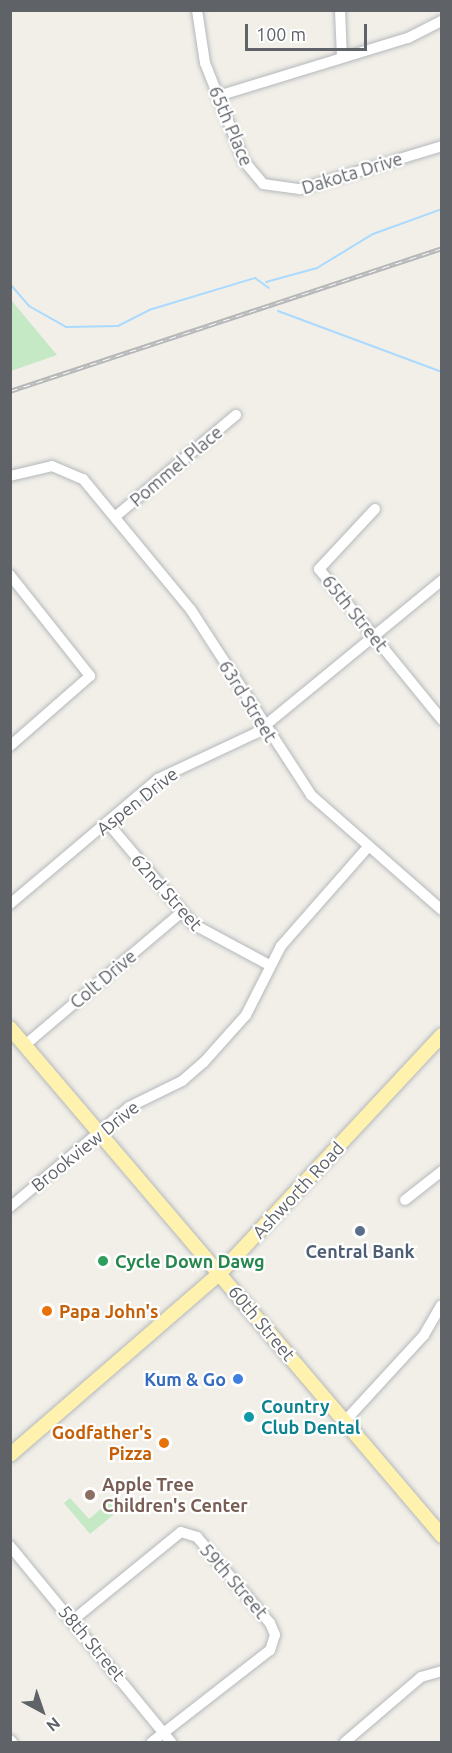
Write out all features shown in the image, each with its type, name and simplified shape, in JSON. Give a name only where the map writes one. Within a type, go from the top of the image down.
[{"type":"main road","name":"60th Street","points":[[10,1028],[441,1536]]},
{"type":"main road","name":"Ashworth Road","points":[[10,1455],[220,1273],[441,1035]]},
{"type":"street","name":"65th Place","points":[[197,10],[205,63],[248,169],[263,184]]},
{"type":"street","points":[[340,10],[342,57]]},
{"type":"street","points":[[218,96],[408,38],[441,21]]},
{"type":"street","name":"Dakota Drive","points":[[263,184],[300,189],[441,146]]},
{"type":"street","name":"Pommel Place","points":[[116,516],[236,415]]},
{"type":"street","name":"63rd Street","points":[[10,476],[40,466],[75,473],[116,516],[191,610],[264,726],[311,795],[441,910]]},
{"type":"street","name":"65th Street","points":[[375,509],[319,569],[441,720]]},
{"type":"street","points":[[10,574],[15,589],[90,676],[10,746]]},
{"type":"street","name":"Aspen Drive","points":[[10,904],[107,822],[172,771],[232,749],[264,726],[441,580]]},
{"type":"street","name":"62nd Street","points":[[107,822],[182,912],[205,933],[269,965]]},
{"type":"street","name":"Brookview Drive","points":[[10,1207],[98,1132],[204,1062],[246,1015],[269,965],[368,847]]},
{"type":"street","name":"Colt Drive","points":[[25,1045],[182,912]]},
{"type":"street","points":[[405,1200],[441,1171]]},
{"type":"street","points":[[345,1421],[424,1335],[441,1305]]},
{"type":"street","name":"59th Street","points":[[73,1620],[170,1536],[193,1534],[274,1629],[268,1652],[167,1738]]},
{"type":"street","name":"58th Street","points":[[10,1546],[73,1620],[167,1738]]},
{"type":"street","points":[[345,1743],[421,1677],[441,1671]]},
{"type":"street","points":[[153,1743],[167,1738]]},
{"type":"green space","points":[[11,300],[57,355],[11,371]]},
{"type":"green space","points":[[115,1497],[123,1507],[90,1534],[64,1503],[70,1498],[89,1519]]},
{"type":"waterway","points":[[266,282],[317,268],[373,234],[442,209]]},
{"type":"waterway","points":[[10,284],[29,306],[66,327],[118,326],[149,310],[255,278],[269,288]]},
{"type":"waterway","points":[[278,311],[442,372]]},
{"type":"railway","points":[[10,391],[442,248]]},
{"type":"place","name":"Central Bank","points":[[360,1231]]},
{"type":"place","name":"Cycle Down Dawg","points":[[103,1261]]},
{"type":"place","name":"Papa John's","points":[[47,1311]]},
{"type":"place","name":"Kum & Go","points":[[238,1379]]},
{"type":"place","name":"Country Club Dental","points":[[249,1417]]},
{"type":"place","name":"Godfather's Pizza","points":[[164,1443]]},
{"type":"place","name":"Apple Tree Children's Center","points":[[90,1495]]}]
